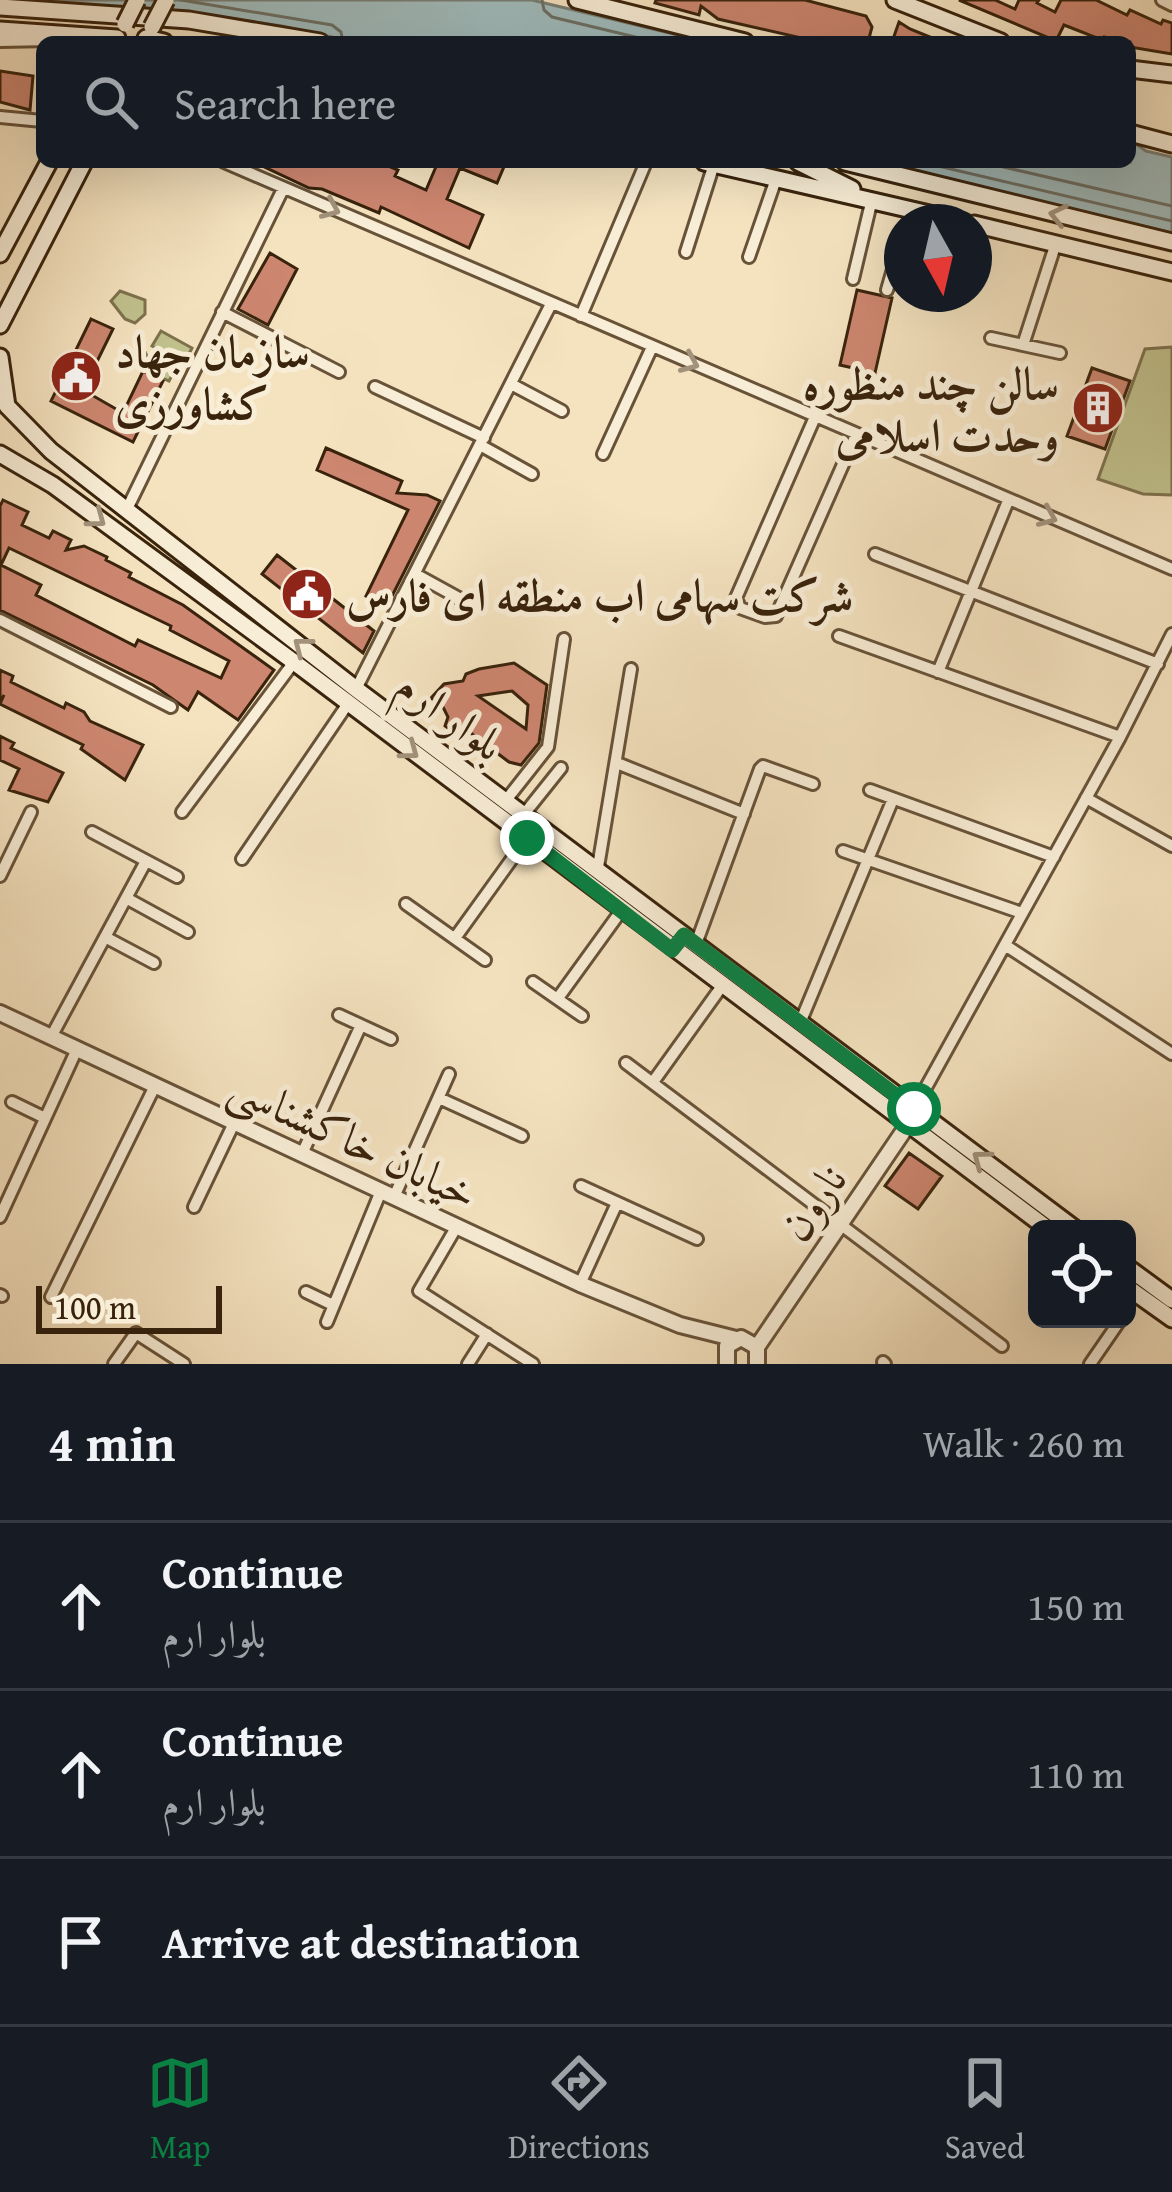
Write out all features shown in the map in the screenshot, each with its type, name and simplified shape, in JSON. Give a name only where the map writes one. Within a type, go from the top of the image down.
[{"type":"main road","points":[[0,30],[118,35],[137,0]]},
{"type":"main road","points":[[152,36],[166,0]]},
{"type":"main road","points":[[577,0],[721,36]]},
{"type":"main road","points":[[899,1],[985,36]]},
{"type":"main road","points":[[0,7],[189,20],[284,36]]},
{"type":"main road","points":[[1136,70],[1172,74]]},
{"type":"main road","points":[[1136,135],[1172,144]]},
{"type":"main road","points":[[0,254],[47,168]]},
{"type":"main road","points":[[0,325],[81,168]]},
{"type":"main road","points":[[730,168],[868,198]]},
{"type":"main road","points":[[810,168],[884,205]]},
{"type":"main road","points":[[870,168],[1172,242]]},
{"type":"main road","points":[[14,226],[44,240]]},
{"type":"main road","points":[[992,228],[1172,272]]},
{"type":"main road","points":[[0,357],[7,406],[20,421]]},
{"type":"main road","points":[[0,414],[20,421]]},
{"type":"main road","name":"بلوار ارم","points":[[20,421],[356,689],[1064,1220]]},
{"type":"main road","name":"بلوار ارم","points":[[0,454],[53,485],[294,662],[1036,1220]]},
{"type":"main road","points":[[672,950],[690,940]]},
{"type":"main road","points":[[1136,1274],[1172,1300]]},
{"type":"main road","points":[[1136,1293],[1172,1319]]},
{"type":"street","points":[[1162,0],[1172,4]]},
{"type":"street","points":[[0,41],[36,39]]},
{"type":"street","points":[[0,117],[36,120]]},
{"type":"street","points":[[237,168],[1172,569]]},
{"type":"street","points":[[581,316],[644,168]]},
{"type":"street","points":[[686,252],[708,168]]},
{"type":"street","points":[[749,257],[776,179]]},
{"type":"street","points":[[127,508],[284,189]]},
{"type":"street","points":[[853,279],[868,198]]},
{"type":"street","points":[[1023,345],[1056,243]]},
{"type":"street","points":[[356,689],[551,304]]},
{"type":"street","points":[[222,312],[340,372]]},
{"type":"street","points":[[992,338],[1060,353]]},
{"type":"street","points":[[603,454],[652,347]]},
{"type":"street","points":[[511,384],[562,411]]},
{"type":"street","points":[[374,387],[482,441],[532,474]]},
{"type":"street","points":[[815,418],[736,603],[765,617],[776,616],[856,435]]},
{"type":"street","points":[[938,672],[1008,500]]},
{"type":"street","points":[[875,554],[1157,664]]},
{"type":"street","points":[[415,574],[466,602]]},
{"type":"street","points":[[0,620],[171,707]]},
{"type":"street","points":[[914,1109],[1157,664],[1169,652],[1172,634]]},
{"type":"street","points":[[839,636],[1120,736]]},
{"type":"street","points":[[506,799],[548,747],[564,638]]},
{"type":"street","points":[[182,812],[294,662]]},
{"type":"street","points":[[598,867],[631,669]]},
{"type":"street","points":[[242,859],[347,705]]},
{"type":"street","points":[[617,763],[744,814]]},
{"type":"street","points":[[690,940],[763,766],[813,784]]},
{"type":"street","points":[[525,813],[561,768]]},
{"type":"street","points":[[870,790],[1054,857]]},
{"type":"street","points":[[1087,798],[1172,846]]},
{"type":"street","points":[[800,1023],[893,799]]},
{"type":"street","points":[[0,876],[31,812]]},
{"type":"street","points":[[92,832],[177,878]]},
{"type":"street","points":[[455,938],[527,838]]},
{"type":"street","points":[[843,850],[1022,913]]},
{"type":"street","points":[[51,1037],[146,861]]},
{"type":"street","points":[[126,898],[188,932]]},
{"type":"street","points":[[406,904],[485,960]]},
{"type":"street","points":[[558,998],[621,910]]},
{"type":"street","points":[[105,938],[154,963]]},
{"type":"street","points":[[1005,945],[1172,1054]]},
{"type":"street","points":[[533,982],[582,1016]]},
{"type":"street","points":[[653,1082],[722,986]]},
{"type":"street","name":"خیابان خاکشناسی","points":[[0,1013],[580,1284],[751,1348],[774,1364]]},
{"type":"street","points":[[339,1015],[391,1039]]},
{"type":"street","points":[[302,1154],[361,1025]]},
{"type":"street","points":[[2,1208],[76,1049]]},
{"type":"street","points":[[626,1063],[1002,1346]]},
{"type":"street","points":[[327,1322],[449,1074]]},
{"type":"street","points":[[52,1297],[155,1086]]},
{"type":"street","points":[[439,1098],[522,1136]]},
{"type":"street","points":[[13,1102],[46,1118]]},
{"type":"street","points":[[194,1207],[234,1123]]},
{"type":"street","name":"نارون","points":[[724,1361],[751,1348],[842,1225],[907,1126]]},
{"type":"street","points":[[581,1186],[697,1240]]},
{"type":"street","points":[[580,1284],[617,1203]]},
{"type":"street","points":[[457,1226],[419,1291],[532,1364]]},
{"type":"street","points":[[306,1292],[333,1305]]},
{"type":"street","name":"خیابان خاکشناسی","points":[[680,1325],[724,1361]]},
{"type":"street","points":[[1090,1364],[1115,1328]]},
{"type":"street","points":[[114,1364],[136,1333],[184,1364]]},
{"type":"street","points":[[468,1364],[487,1334]]},
{"type":"green space","points":[[120,291],[145,300],[145,314],[135,323],[125,319],[111,301]]},
{"type":"green space","points":[[161,331],[192,348],[184,364],[152,346]]},
{"type":"green space","points":[[141,344],[148,358],[175,370],[169,381],[132,364]]},
{"type":"green space","points":[[1172,347],[1172,495],[1143,494],[1098,479],[1145,349]]},
{"type":"water","points":[[4,0],[532,0],[682,36],[328,36],[193,13]]},
{"type":"water","points":[[1136,144],[1172,157],[1172,233],[897,168],[1136,168]]},
{"type":"building","points":[[805,0],[866,16],[872,27],[870,36],[793,36],[718,19],[701,6],[699,15],[655,3]]},
{"type":"building","points":[[959,0],[995,0],[1015,9],[1019,0],[1039,0],[1055,12],[1061,0],[1096,0],[1127,15],[1130,10],[1161,24],[1163,20],[1172,23],[1172,54],[1136,48],[1136,36],[1092,36],[1064,25],[1058,36],[1044,36]]},
{"type":"building","points":[[899,22],[927,36],[894,36]]},
{"type":"building","points":[[0,71],[33,76],[30,110],[0,102]]},
{"type":"building","points":[[267,168],[393,168],[398,170],[395,176],[426,190],[435,168],[460,168],[447,199],[483,215],[469,248],[381,207],[379,213]]},
{"type":"building","points":[[460,168],[503,168],[497,183]]},
{"type":"building","points":[[270,253],[297,269],[268,325],[238,309]]},
{"type":"building","points":[[857,290],[884,296],[884,312],[889,312],[875,373],[840,365]]},
{"type":"building","name":"سازمان جهاد کشاورزی","points":[[91,319],[113,329],[83,390],[123,413],[143,371],[163,381],[133,442],[51,401]]},
{"type":"building","name":"سالن چند منظوره وحدت اسلامی","points":[[1092,368],[1130,381],[1105,449],[1067,436]]},
{"type":"building","points":[[326,448],[402,481],[397,493],[440,501],[387,606],[366,596],[408,510],[317,470]]},
{"type":"building","points":[[3,500],[28,512],[22,525],[49,538],[53,531],[71,540],[66,550],[84,546],[107,557],[131,573],[129,577],[183,605],[274,670],[238,720],[198,692],[188,710],[153,685],[0,610],[0,506]],"holes":[[[9,548],[171,626],[170,630],[229,661],[221,678],[138,640],[135,646],[36,595],[41,585],[1,565]]]},
{"type":"building","name":"شرکت سهامی اب منطقه ای فارس","points":[[277,555],[374,631],[363,653],[262,574]]},
{"type":"building","points":[[514,663],[547,685],[539,743],[521,765],[509,762],[464,728],[452,731],[445,726],[448,717],[443,707],[431,698],[444,684],[463,681],[466,674]],"holes":[[[512,691],[528,705],[526,729],[478,696]]]},
{"type":"building","points":[[0,670],[13,676],[11,682],[64,708],[66,703],[90,721],[143,745],[125,780],[81,749],[83,745],[0,704],[4,695],[0,703]]},
{"type":"building","points":[[0,736],[14,743],[11,748],[63,773],[48,802],[9,790],[19,769],[0,760]]},
{"type":"building","points":[[909,1153],[942,1176],[918,1209],[885,1186]]},
{"type":"place","name":"سازمان جهاد کشاورزی","points":[[76,376]]},
{"type":"place","name":"سالن چند منظوره وحدت اسلامی","points":[[1098,408]]},
{"type":"place","name":"شرکت سهامی اب منطقه ای فارس","points":[[307,594]]},
{"type":"route","points":[[527,838],[672,950],[684,935],[914,1109]]}]
